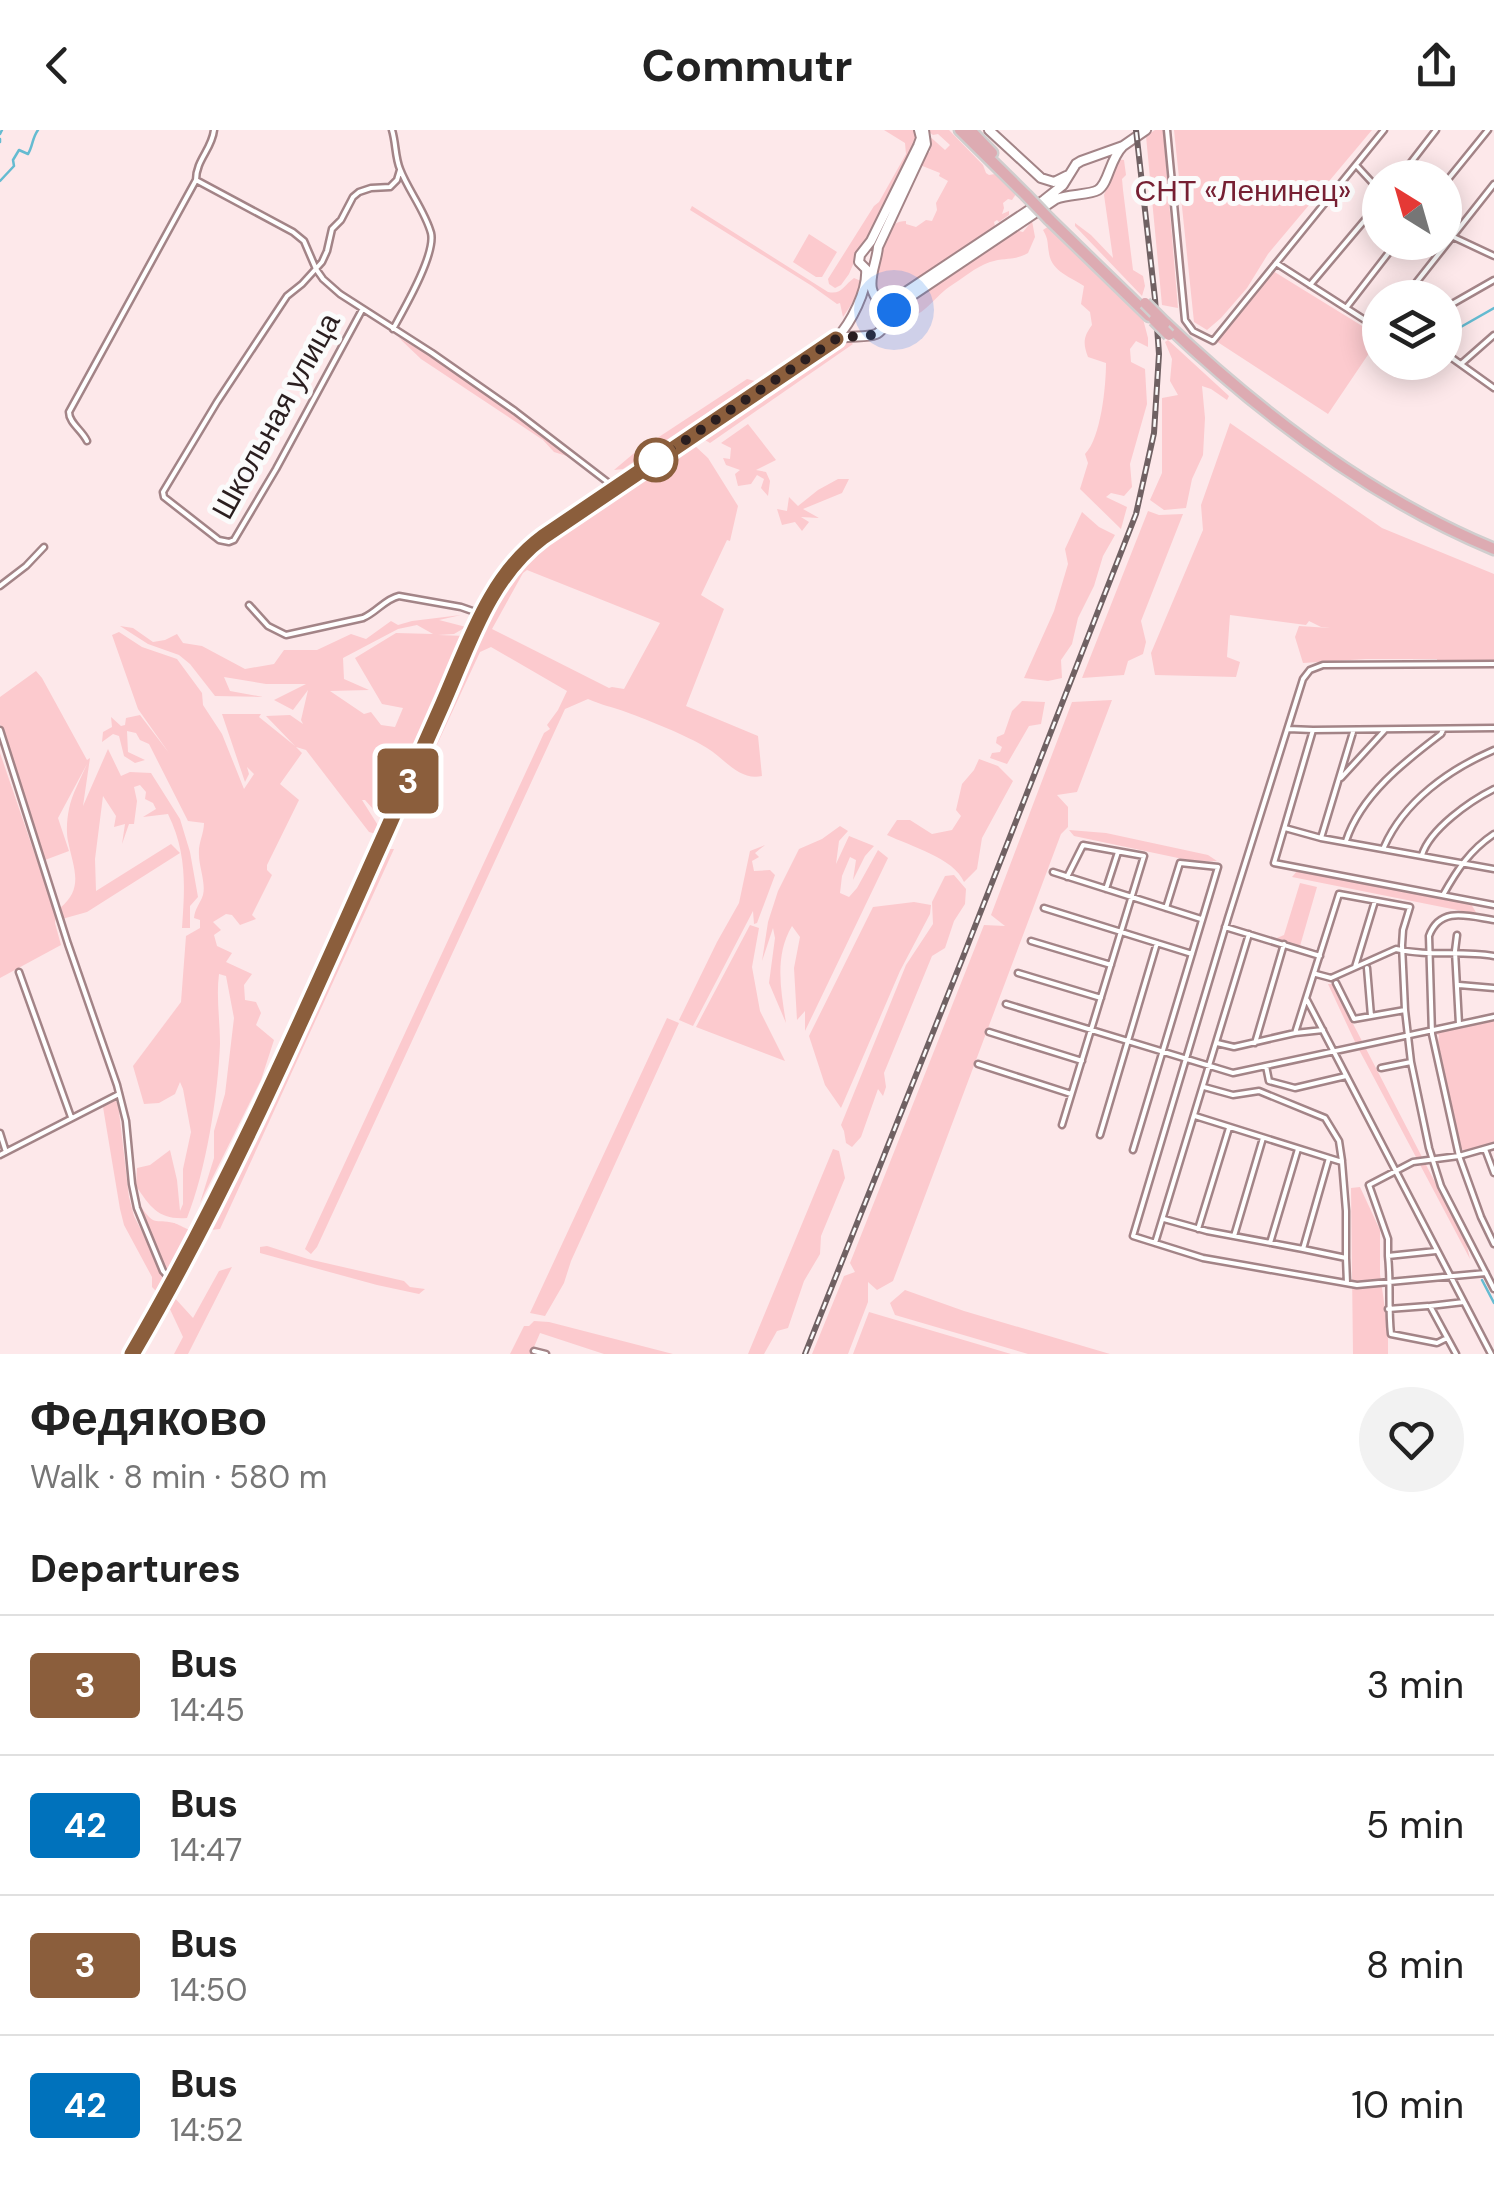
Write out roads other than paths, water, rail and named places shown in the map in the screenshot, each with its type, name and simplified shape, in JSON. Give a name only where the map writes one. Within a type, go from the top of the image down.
[{"type":"main road","points":[[132,1354],[214,1203],[503,576],[520,555],[836,339],[866,286],[866,269],[859,262],[860,255],[871,241],[918,146],[922,130]]},
{"type":"main road","points":[[887,319],[871,284],[885,232],[926,144],[922,130]]},
{"type":"main road","points":[[960,130],[1220,381],[1337,470],[1415,518],[1494,552]]},
{"type":"main road","points":[[970,130],[1029,194]]},
{"type":"main road","points":[[988,130],[1041,178],[1049,182],[1060,180],[1072,172]]},
{"type":"main road","points":[[836,339],[881,331],[904,301],[1056,199],[1096,191],[1105,180],[1112,159],[1146,130]]},
{"type":"main road","points":[[864,335],[852,324],[854,310],[869,299],[878,301],[900,295],[1044,200],[1063,185],[1076,164],[1123,146]]},
{"type":"main road","points":[[1086,159],[1099,162],[1105,180]]},
{"type":"main road","points":[[1072,172],[1076,188],[1085,193]]},
{"type":"main road","points":[[1041,178],[1046,190],[1044,200]]},
{"type":"main road","points":[[1051,216],[1248,396],[1340,464],[1417,512],[1494,552]]},
{"type":"main road","points":[[864,251],[870,250],[877,261]]},
{"type":"main road","points":[[866,269],[877,261]]},
{"type":"street","points":[[87,441],[70,420],[69,412],[196,180],[197,165],[210,146],[214,130]]},
{"type":"street","points":[[392,130],[400,170],[431,233],[432,245],[393,328]]},
{"type":"street","points":[[1167,130],[1185,320],[1193,331],[1212,341],[1384,130]]},
{"type":"street","points":[[1413,160],[1436,130]]},
{"type":"street","points":[[1462,162],[1488,130]]},
{"type":"street","points":[[1356,165],[1362,171]]},
{"type":"street","points":[[390,187],[398,180],[400,170]]},
{"type":"street","points":[[196,180],[293,232],[304,241],[316,269],[329,285],[515,411],[615,488]]},
{"type":"street","points":[[1462,225],[1494,184]]},
{"type":"street","points":[[316,269],[327,252],[332,229],[359,192],[402,186],[410,189]]},
{"type":"street","points":[[1310,284],[1362,223]]},
{"type":"street","points":[[1462,240],[1493,253]]},
{"type":"street","points":[[1346,308],[1383,260]]},
{"type":"street","points":[[1418,280],[1434,260]]},
{"type":"street","points":[[1276,263],[1362,318]]},
{"type":"street","name":"Школьная улица","points":[[316,269],[287,296],[217,402],[162,492],[164,497],[220,540],[229,542],[240,533],[362,310]]},
{"type":"street","points":[[1462,298],[1494,280]]},
{"type":"street","points":[[1462,363],[1494,335]]},
{"type":"street","points":[[1462,365],[1494,388]]},
{"type":"street","points":[[0,586],[44,547]]},
{"type":"street","points":[[249,605],[268,626],[284,634],[369,616],[389,599],[399,596],[482,615]]},
{"type":"street","points":[[1486,1273],[1357,1285],[1224,1262],[1133,1236],[1303,679],[1310,670],[1324,665],[1494,664]]},
{"type":"street","points":[[1287,729],[1494,728]]},
{"type":"street","points":[[0,730],[119,1094],[137,1208],[173,1284]]},
{"type":"street","points":[[1313,730],[1274,863],[1494,905]]},
{"type":"street","points":[[1321,838],[1354,730]]},
{"type":"street","points":[[1339,780],[1385,730]]},
{"type":"street","points":[[1346,842],[1368,800],[1442,730]]},
{"type":"street","points":[[1384,849],[1401,818],[1426,792],[1453,770],[1494,750]]},
{"type":"street","points":[[1422,856],[1423,849],[1459,811],[1494,789]]},
{"type":"street","points":[[1285,828],[1494,869]]},
{"type":"street","points":[[1443,895],[1462,863],[1494,834]]},
{"type":"street","points":[[1062,1125],[1144,856],[1083,845],[1067,877]]},
{"type":"street","points":[[1106,889],[1118,852]]},
{"type":"street","points":[[1134,1150],[1218,867],[1180,863],[1166,908]]},
{"type":"street","points":[[1053,872],[1202,919]]},
{"type":"street","points":[[1295,1033],[1339,894],[1410,908],[1402,950],[1411,1062],[1442,1186],[1494,1289]]},
{"type":"street","points":[[1355,967],[1375,901]]},
{"type":"street","points":[[1044,908],[1192,954]]},
{"type":"street","points":[[1494,920],[1454,914],[1441,917],[1429,936],[1432,1030],[1459,1156],[1494,1244]]},
{"type":"street","points":[[1225,927],[1320,956]]},
{"type":"street","points":[[1155,1243],[1249,934]]},
{"type":"street","points":[[1457,935],[1459,1024]]},
{"type":"street","points":[[1031,941],[1111,965]]},
{"type":"street","points":[[1100,1135],[1157,943]]},
{"type":"street","points":[[1255,1042],[1284,944]]},
{"type":"street","points":[[1315,974],[1331,978],[1396,948],[1430,955],[1494,956]]},
{"type":"street","points":[[1367,968],[1370,1016]]},
{"type":"street","points":[[19,972],[71,1117]]},
{"type":"street","points":[[1018,973],[1101,998]]},
{"type":"street","points":[[1336,983],[1354,1020],[1405,1010]]},
{"type":"street","points":[[1457,985],[1494,988]]},
{"type":"street","points":[[1307,1000],[1490,1354]]},
{"type":"street","points":[[1006,1004],[1233,1073],[1494,1016]]},
{"type":"street","points":[[1216,1043],[1234,1048],[1322,1030]]},
{"type":"street","points":[[989,1032],[1082,1061]]},
{"type":"street","points":[[1382,1068],[1411,1062]]},
{"type":"street","points":[[978,1064],[1071,1094]]},
{"type":"street","points":[[1266,1066],[1269,1081],[1294,1088],[1346,1076]]},
{"type":"street","points":[[1204,1087],[1233,1095],[1259,1091],[1325,1118],[1339,1141],[1342,1162],[1348,1283]]},
{"type":"street","points":[[0,1132],[3,1154],[119,1094]]},
{"type":"street","points":[[1195,1116],[1342,1162]]},
{"type":"street","points":[[1198,1229],[1229,1127]]},
{"type":"street","points":[[1234,1236],[1263,1138]]},
{"type":"street","points":[[1447,1338],[1437,1343],[1390,1334],[1388,1238],[1368,1185],[1413,1162],[1459,1156],[1494,1146]]},
{"type":"street","points":[[1270,1243],[1298,1148]]},
{"type":"street","points":[[1485,1149],[1494,1172]]},
{"type":"street","points":[[1303,1249],[1329,1158]]},
{"type":"street","points":[[1164,1218],[1198,1229],[1346,1258]]},
{"type":"street","points":[[1388,1256],[1437,1250]]},
{"type":"street","points":[[1388,1309],[1464,1302]]},
{"type":"street","points":[[1430,1306],[1456,1354]]},
{"type":"street","points":[[534,1351],[546,1354]]},
{"type":"waterway","points":[[0,134],[2,130]]},
{"type":"waterway","points":[[0,181],[14,166],[19,150],[28,154],[38,130]]},
{"type":"waterway","points":[[1462,326],[1494,308]]},
{"type":"waterway","points":[[1482,1280],[1494,1303]]},
{"type":"railway","points":[[805,1354],[1136,514],[1154,433],[1159,354],[1136,130]]},
{"type":"park label","name":"СНТ «Ленинец»","points":[[1243,191]]}]
